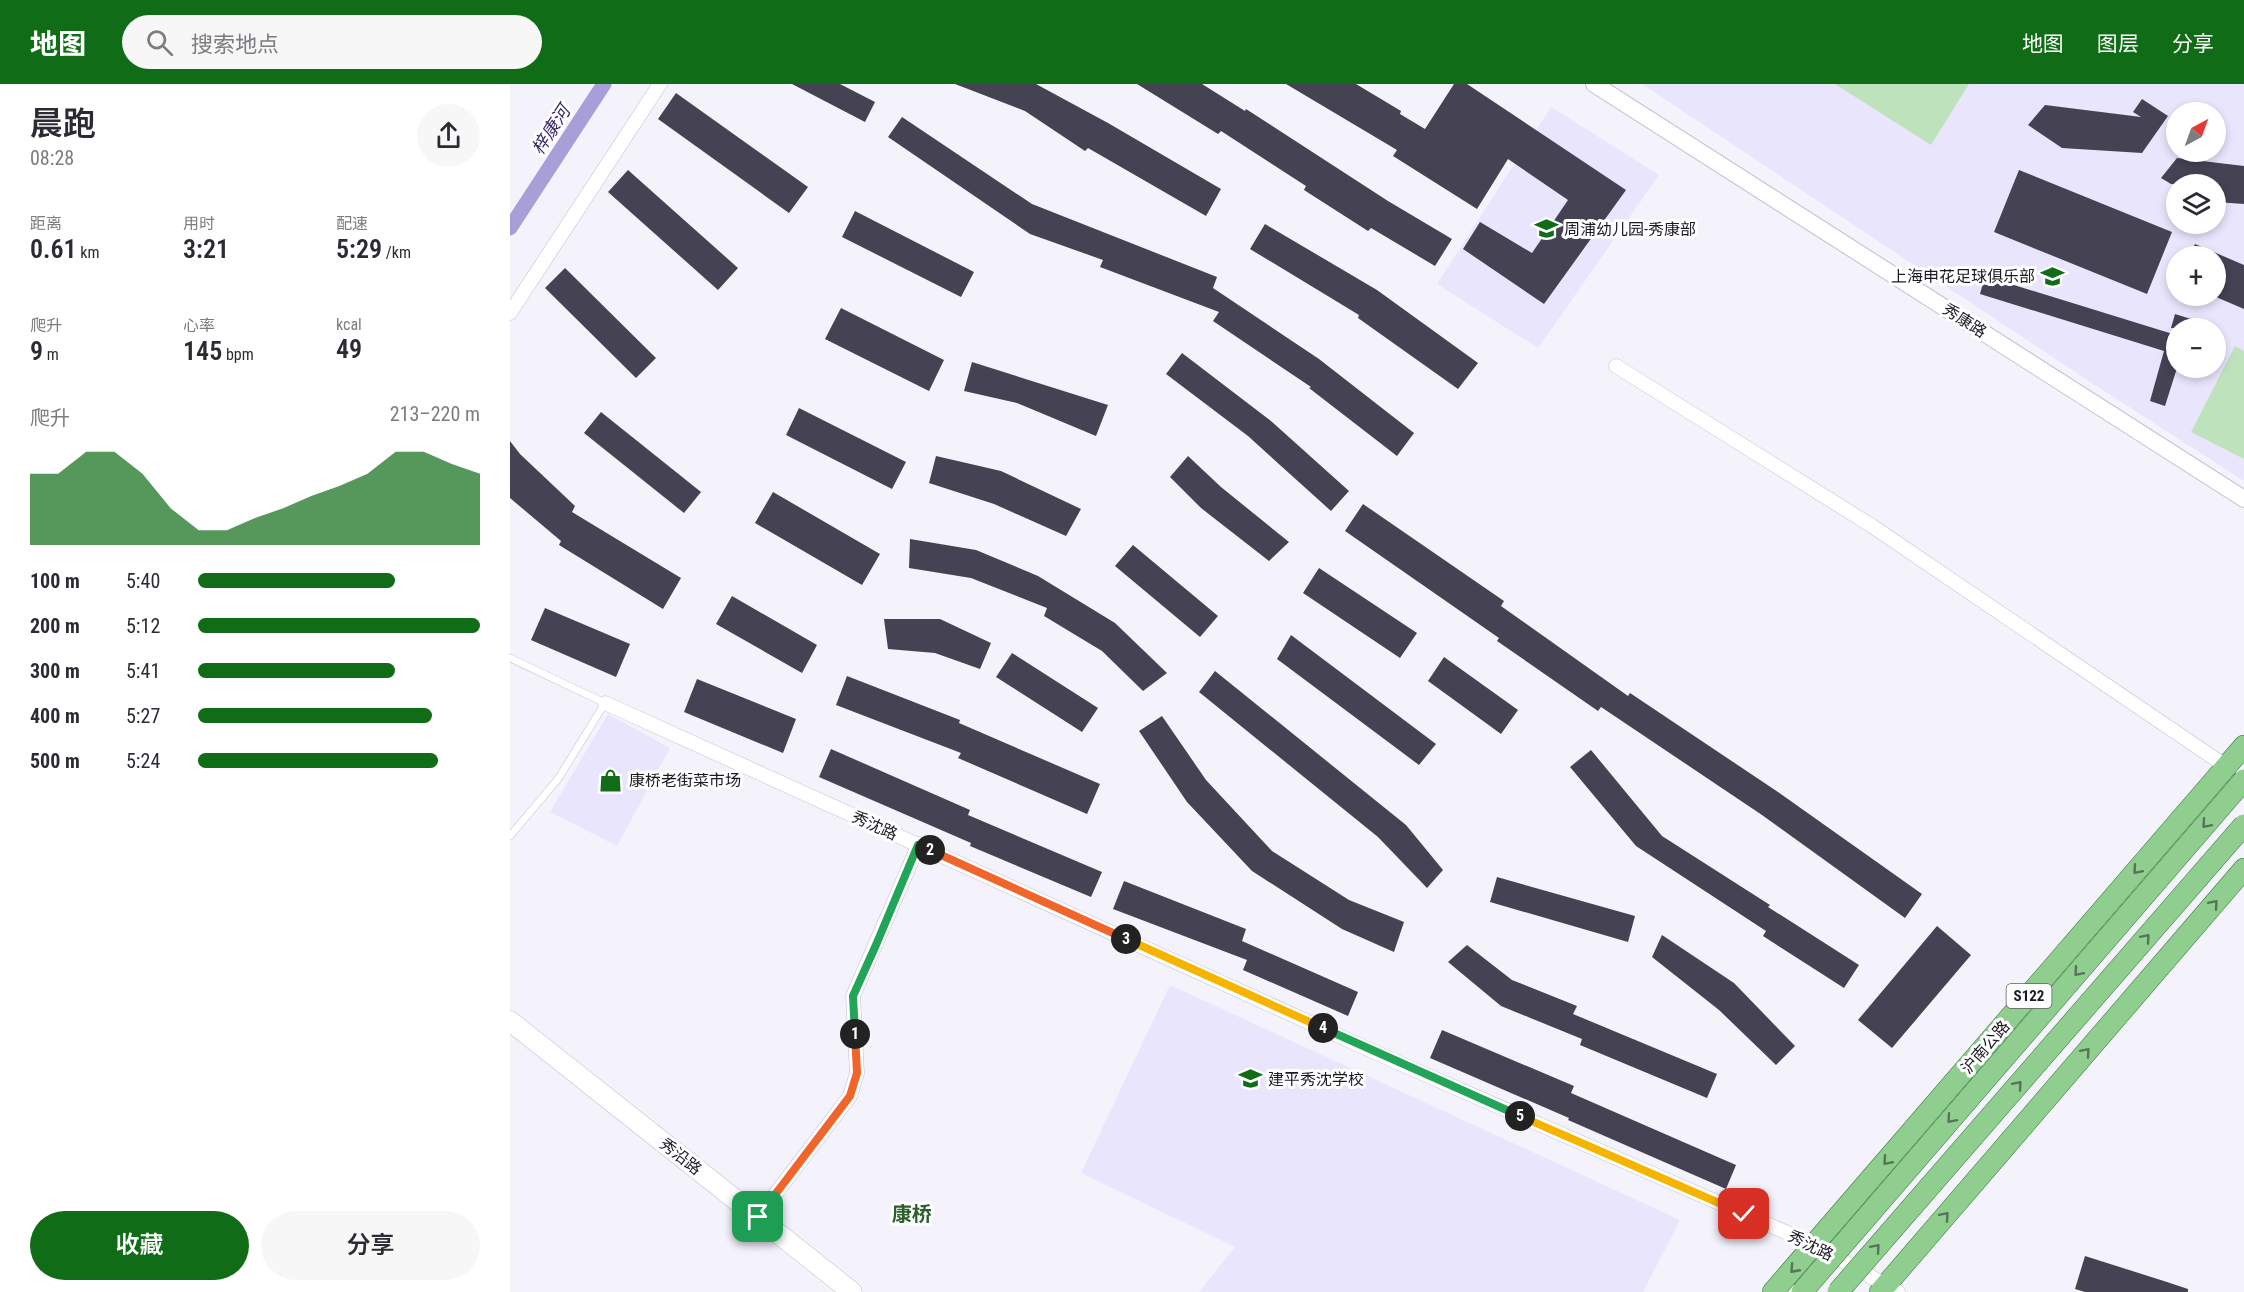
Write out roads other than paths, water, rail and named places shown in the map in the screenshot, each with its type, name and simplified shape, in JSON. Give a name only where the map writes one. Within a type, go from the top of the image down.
[{"type":"main road","name":"沪南公路","points":[[1773,1292],[2244,746]]},
{"type":"main road","points":[[1802,1292],[2244,780]]},
{"type":"main road","points":[[1838,1292],[2244,825]]},
{"type":"main road","points":[[1888,1290],[2244,869]]},
{"type":"main road","name":"秀沿路","points":[[510,1021],[852,1292]]},
{"type":"street","points":[[510,313],[660,84]]},
{"type":"street","name":"秀康路","points":[[1594,84],[2244,499]]},
{"type":"street","points":[[1616,366],[1872,526],[2227,767]]},
{"type":"street","name":"秀沈路","points":[[605,703],[1390,1059],[1815,1245],[1888,1290]]},
{"type":"street","points":[[758,1217],[850,1096],[857,1073],[853,996],[918,844]]},
{"type":"lane","points":[[510,658],[605,703],[558,779],[510,836]]},
{"type":"waterway","name":"梓康河","points":[[510,228],[604,84]]},
{"type":"place","name":"周浦幼儿园-秀康部","points":[[1546,229]]},
{"type":"place","name":"上海申花足球俱乐部","points":[[2053,276]]},
{"type":"place","name":"康桥老街菜市场","points":[[611,780]]},
{"type":"place","name":"建平秀沈学校","points":[[1250,1079]]},
{"type":"district","name":"康桥","points":[[912,1214]]}]
